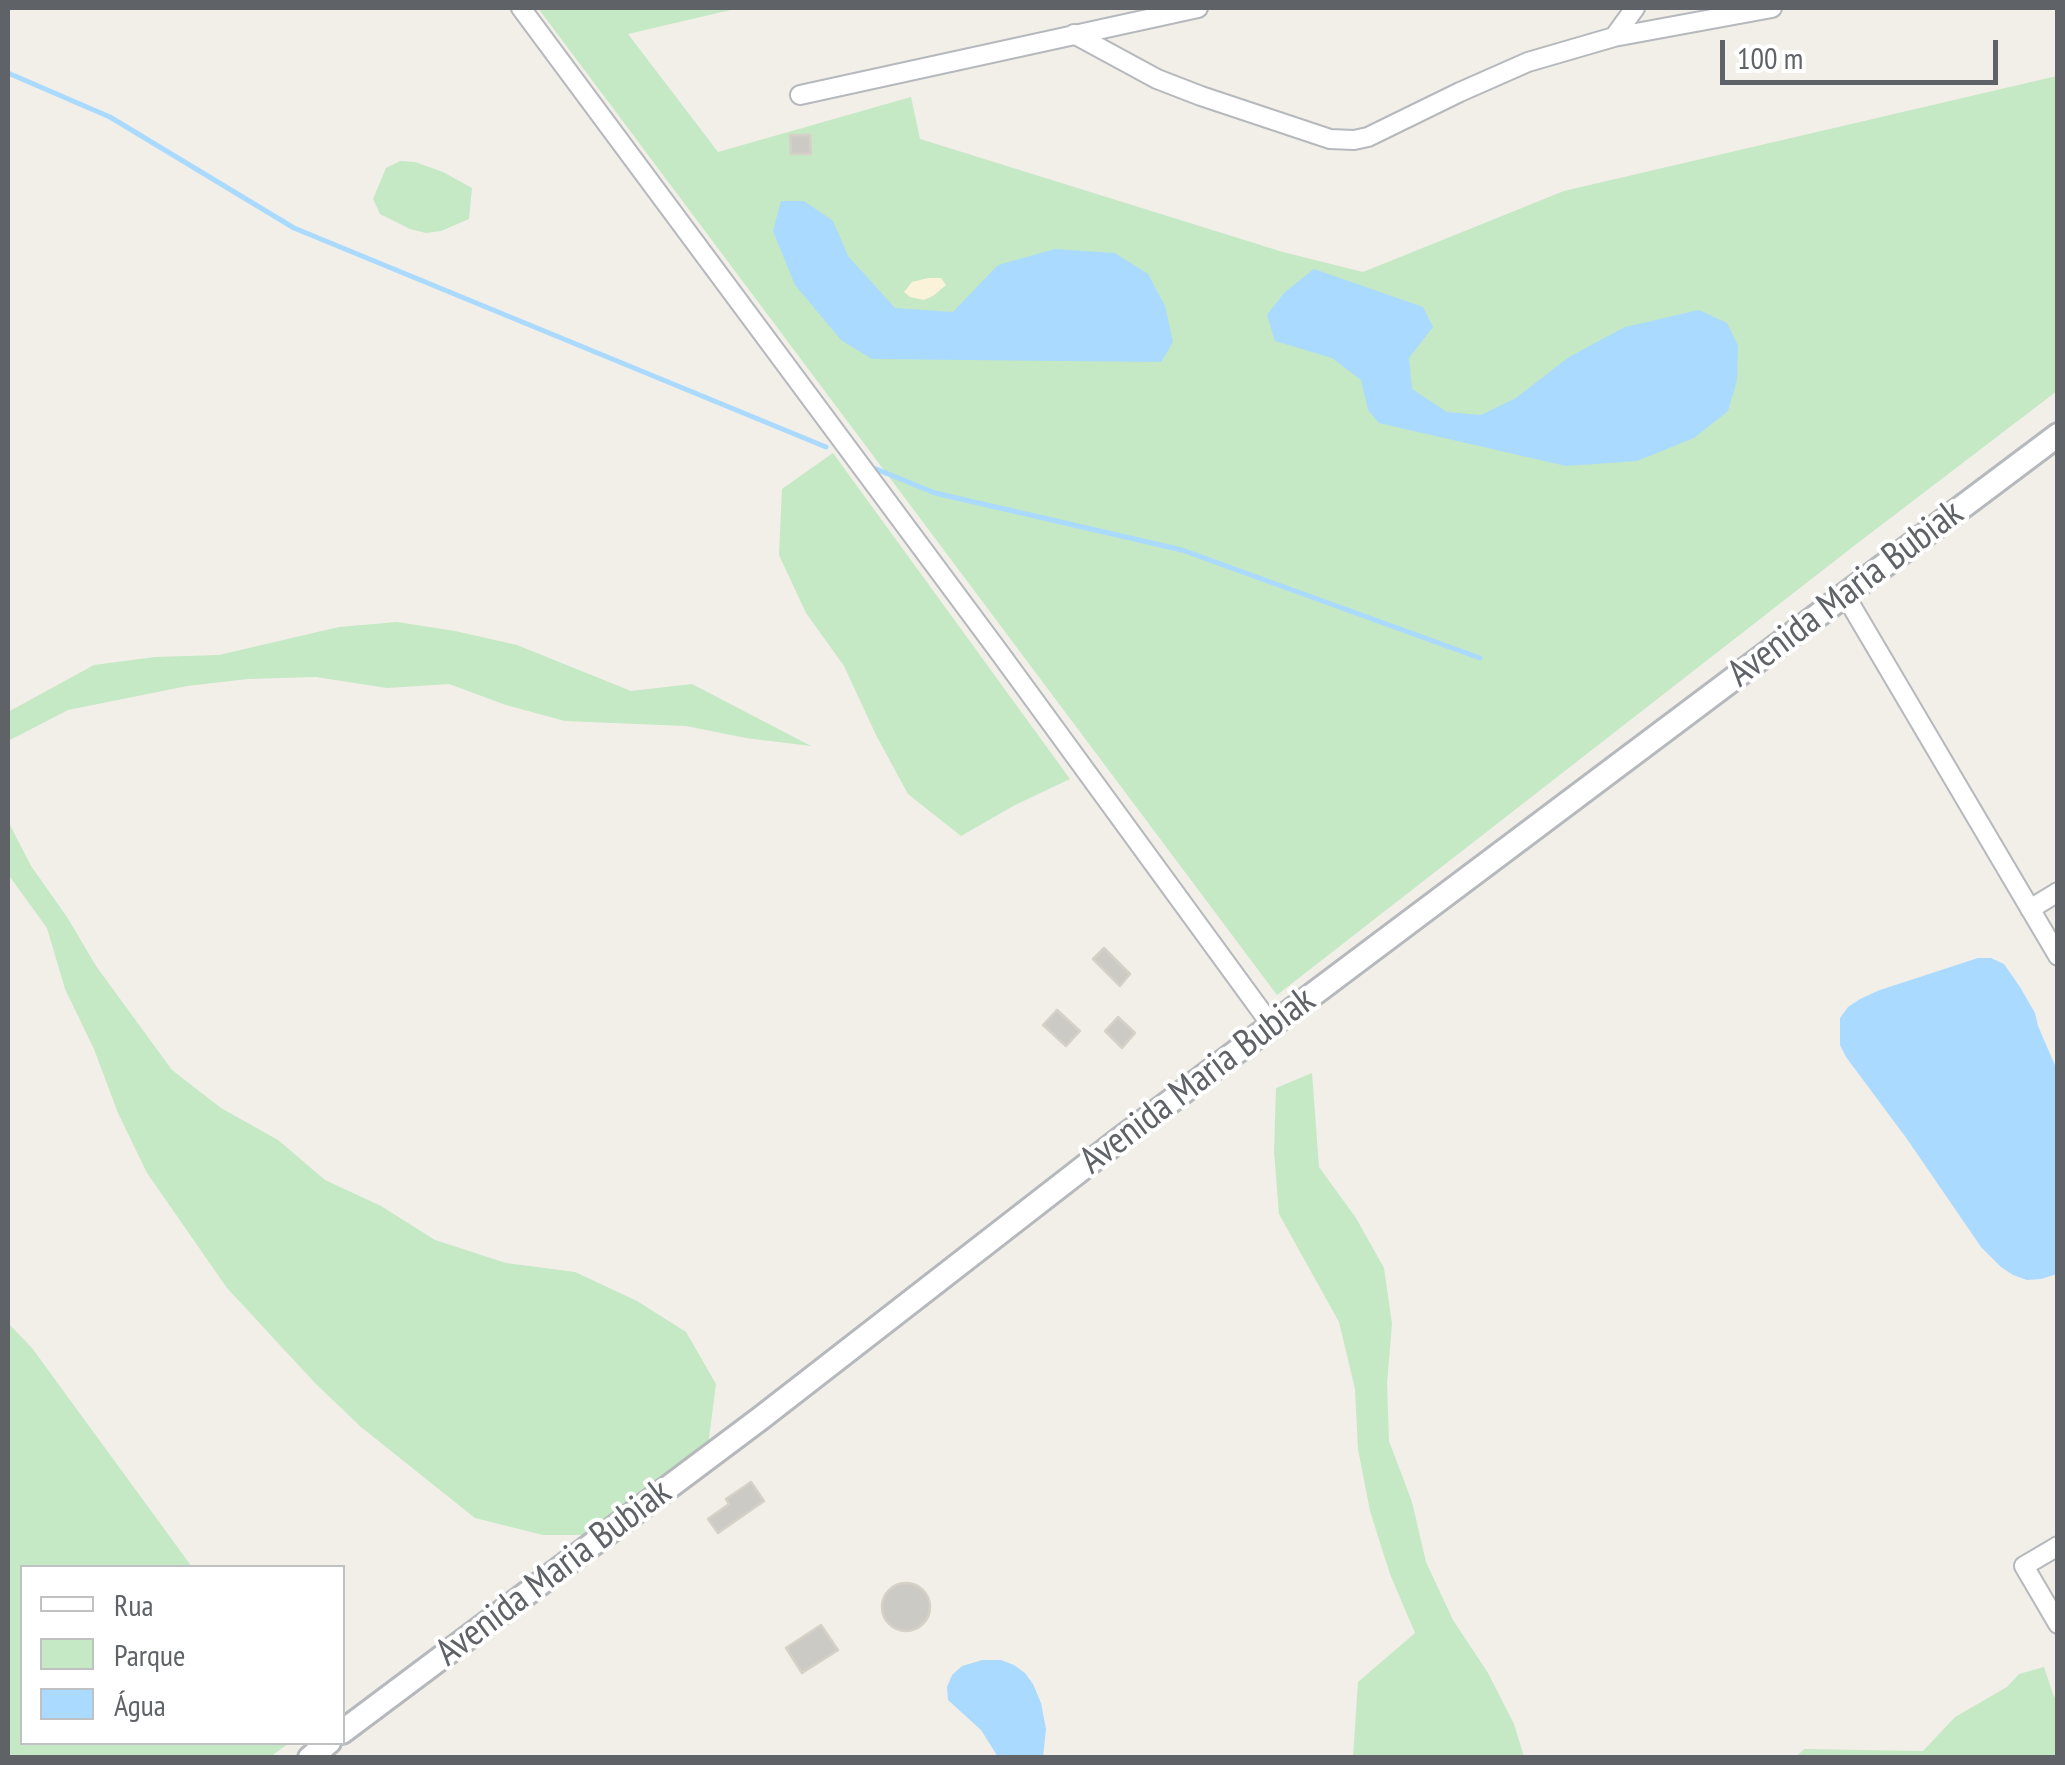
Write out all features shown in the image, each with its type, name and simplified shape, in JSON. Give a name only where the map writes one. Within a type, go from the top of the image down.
[{"type":"street","points":[[521,8],[1272,1026]]},
{"type":"street","points":[[800,95],[1198,8]]},
{"type":"street","points":[[1614,37],[1635,8]]},
{"type":"street","points":[[1074,34],[1157,79],[1200,96],[1330,139],[1354,140],[1393,126],[1528,62],[1614,37],[1772,8]]},
{"type":"street","name":"Avenida Maria Bubiak","points":[[345,1730],[761,1418],[1118,1140],[2058,435]]},
{"type":"street","points":[[1845,595],[2058,956]]},
{"type":"street","points":[[2030,909],[2058,892]]},
{"type":"street","points":[[2058,1546],[2024,1566],[2058,1624]]},
{"type":"green space","points":[[538,8],[739,8],[628,34],[718,152],[911,97],[920,139],[1283,252],[1363,272],[1564,191],[2057,76],[2057,391],[1277,995]]},
{"type":"green space","points":[[400,161],[443,172],[472,188],[469,219],[426,233],[380,214],[373,199],[386,168]]},
{"type":"green space","points":[[833,453],[1070,779],[961,836],[908,794],[844,666],[806,613],[779,555],[782,489]]},
{"type":"green space","points":[[397,622],[517,645],[631,691],[692,684],[811,746],[686,726],[565,721],[449,684],[387,688],[316,677],[187,686],[68,710],[8,741],[8,712],[94,665],[155,657],[219,655],[339,627]]},
{"type":"green space","points":[[8,821],[31,866],[96,966],[172,1070],[221,1108],[278,1140],[325,1180],[381,1206],[435,1240],[506,1263],[575,1272],[637,1301],[686,1332],[716,1384],[707,1453],[605,1535],[543,1535],[475,1518],[361,1427],[227,1288],[147,1173],[65,989],[47,928],[10,877]]},
{"type":"green space","points":[[1312,1073],[1319,1167],[1356,1218],[1384,1268],[1392,1324],[1387,1383],[1389,1441],[1412,1502],[1426,1562],[1453,1620],[1488,1673],[1514,1724],[1524,1757],[1353,1757],[1358,1682],[1415,1633],[1390,1574],[1370,1511],[1358,1449],[1355,1389],[1339,1322],[1279,1214],[1274,1151],[1276,1088]]},
{"type":"green space","points":[[8,1323],[32,1348],[191,1565],[20,1565],[20,1745],[286,1745],[270,1757],[8,1757]]},
{"type":"green space","points":[[2044,1667],[2057,1702],[2057,1757],[1796,1757],[1804,1749],[1923,1751],[1955,1717],[2007,1687],[2019,1674]]},
{"type":"sand","points":[[941,278],[946,285],[924,300],[904,292],[912,282]]},
{"type":"water","points":[[781,201],[804,201],[833,221],[848,256],[895,308],[953,312],[998,265],[1055,249],[1115,253],[1148,274],[1165,306],[1173,342],[1161,362],[872,359],[841,340],[795,285],[773,231]]},
{"type":"water","points":[[1314,269],[1423,307],[1433,327],[1409,358],[1412,389],[1447,412],[1481,415],[1516,398],[1569,357],[1625,327],[1699,310],[1727,323],[1738,346],[1737,380],[1728,411],[1694,438],[1637,461],[1566,466],[1379,423],[1368,410],[1361,380],[1332,358],[1275,341],[1267,315],[1285,292]]},
{"type":"water","points":[[1978,958],[2004,964],[2035,1013],[2057,1070],[2057,1274],[2041,1279],[2013,1275],[1981,1247],[1840,1045],[1840,1018],[1860,999]]},
{"type":"water","points":[[982,1660],[1014,1665],[1033,1684],[1046,1729],[1043,1757],[998,1757],[981,1730],[948,1700],[947,1687],[952,1675],[962,1666]]},
{"type":"building","points":[[790,135],[810,135],[811,154],[791,154]]},
{"type":"building","points":[[1104,948],[1130,974],[1120,986],[1093,959]]},
{"type":"building","points":[[1057,1010],[1080,1031],[1066,1046],[1043,1025]]},
{"type":"building","points":[[1118,1017],[1135,1033],[1122,1048],[1105,1031]]},
{"type":"building","points":[[751,1482],[764,1501],[718,1533],[708,1519],[729,1504],[726,1499]]},
{"type":"building","points":[[906,1583],[923,1590],[930,1607],[923,1624],[906,1631],[889,1624],[882,1607],[889,1590]]},
{"type":"building","points":[[821,1625],[838,1650],[802,1673],[786,1648]]},
{"type":"waterway","points":[[8,73],[110,117],[294,228],[826,447]]},
{"type":"waterway","points":[[871,467],[935,493],[1182,550],[1480,658]]}]
